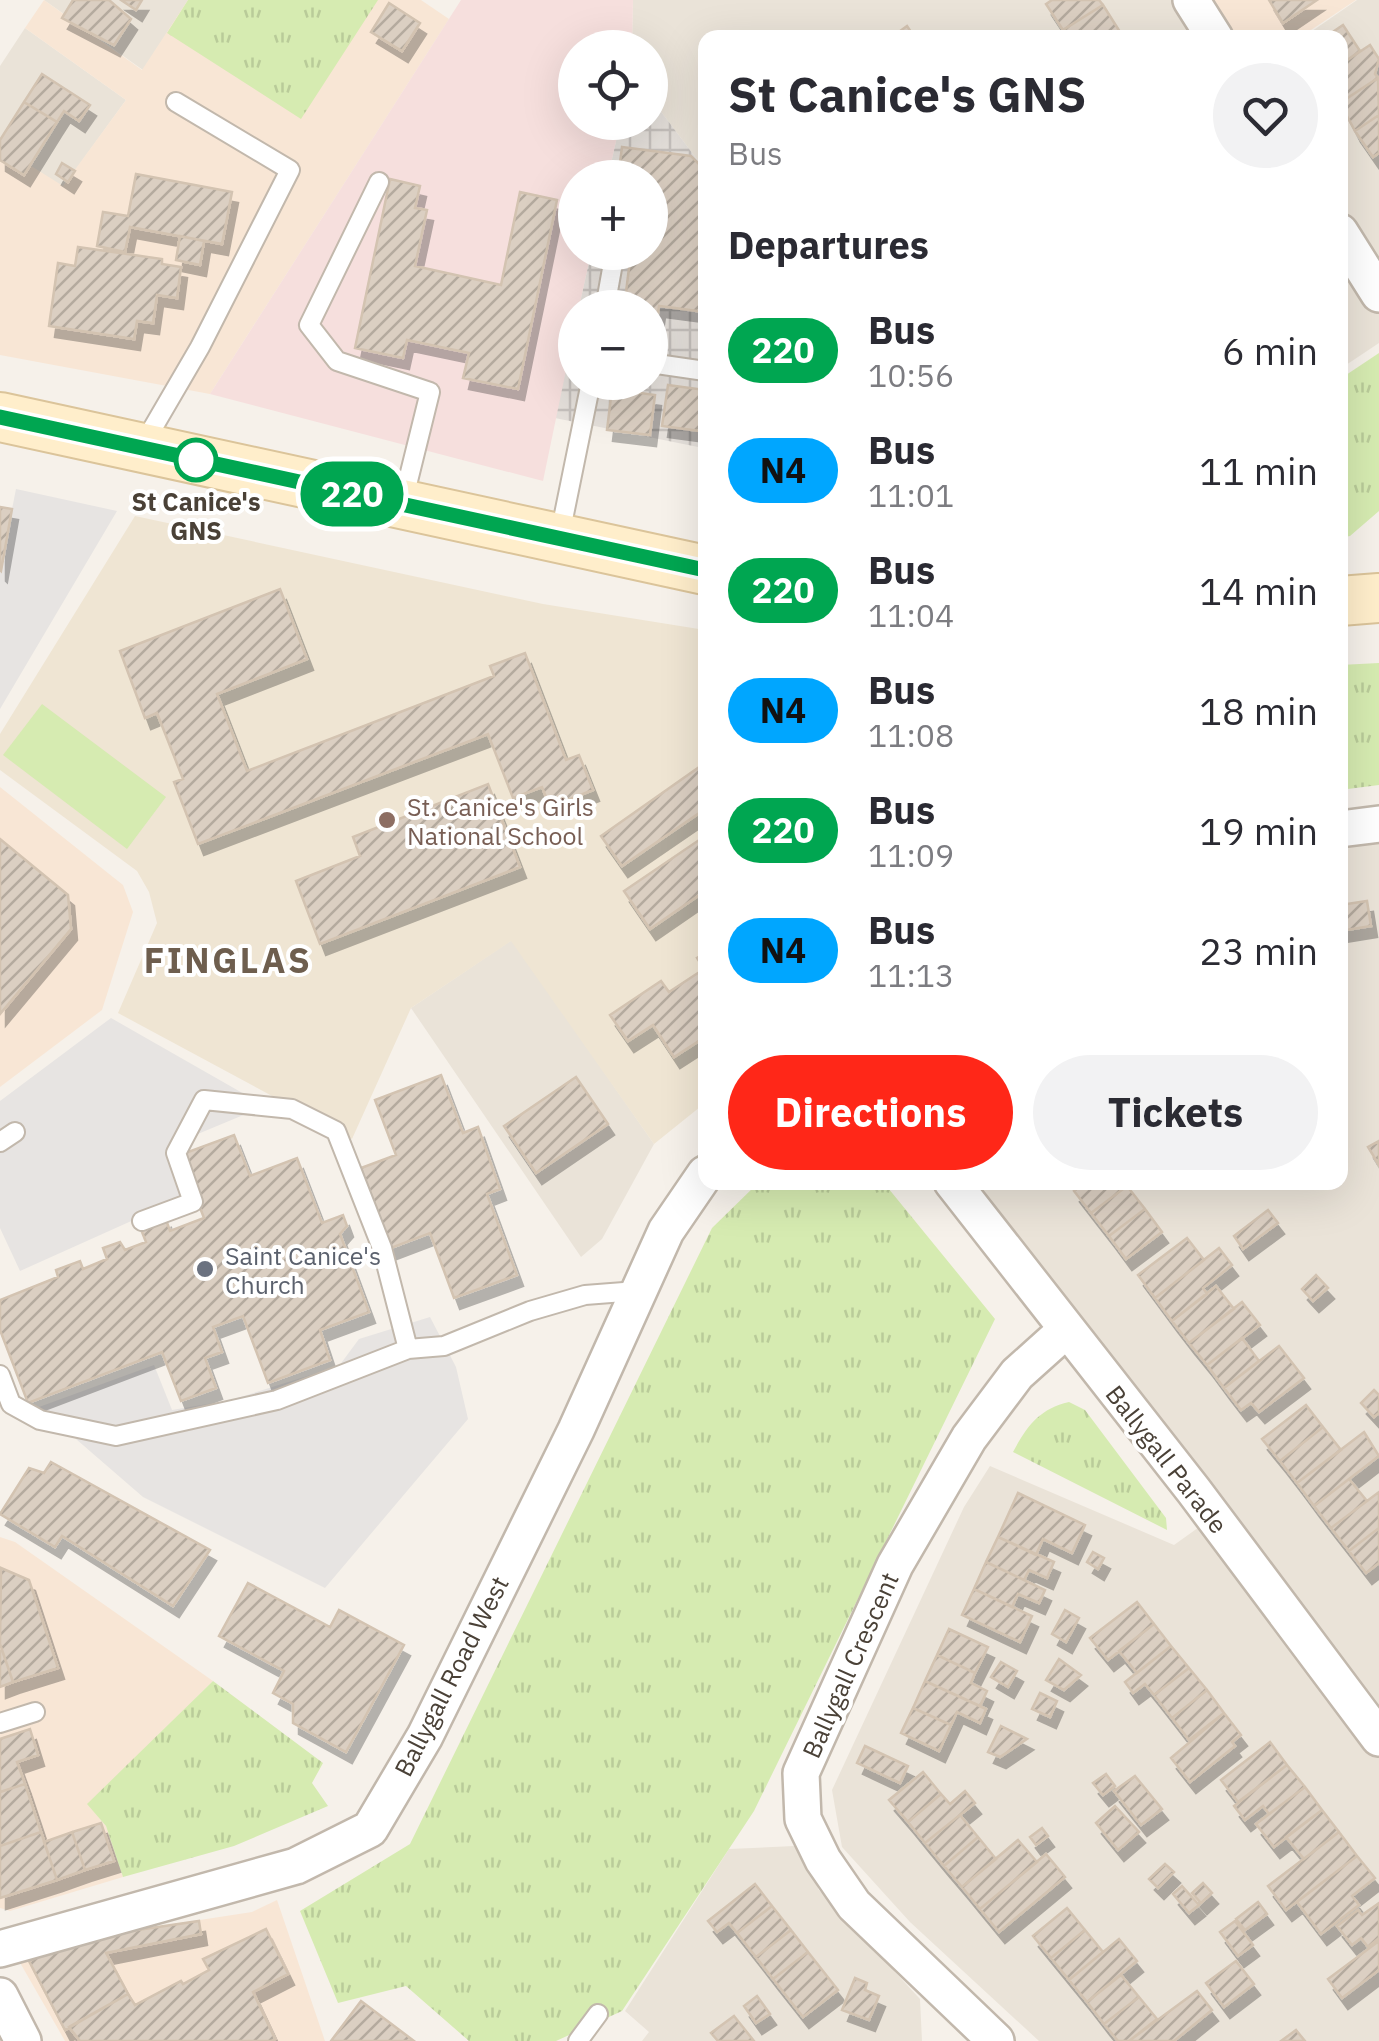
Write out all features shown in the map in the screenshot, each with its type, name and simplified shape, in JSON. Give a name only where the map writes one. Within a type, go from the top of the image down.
[{"type":"main road","points":[[0,417],[698,569]]},
{"type":"main road","points":[[1348,600],[1379,598]]},
{"type":"street","points":[[1191,0],[1211,30]]},
{"type":"street","points":[[1348,245],[1379,294]]},
{"type":"street","points":[[1348,827],[1379,824]]},
{"type":"street","name":"Ballygall Road West","points":[[0,1949],[296,1866],[370,1830],[425,1736],[576,1430],[666,1231],[698,1184]]},
{"type":"street","name":"Ballygall Parade","points":[[958,1190],[1194,1491],[1379,1738]]},
{"type":"street","name":"Ballygall Crescent","points":[[971,2033],[854,1905],[823,1860],[803,1819],[801,1773],[896,1565],[969,1438],[1017,1374],[1066,1330]]},
{"type":"lane","points":[[141,448],[200,347],[290,170],[176,102]]},
{"type":"lane","points":[[380,182],[309,325],[337,361],[430,392],[402,505]]},
{"type":"lane","points":[[668,366],[698,370]]},
{"type":"lane","points":[[559,540],[588,400]]},
{"type":"lane","points":[[142,1221],[193,1202],[176,1153],[204,1100],[292,1110],[336,1131],[382,1248],[408,1349]]},
{"type":"lane","points":[[0,1375],[11,1404],[40,1420],[116,1436],[277,1400],[408,1349],[444,1346],[530,1311],[585,1295],[638,1291]]},
{"type":"lane","points":[[0,1722],[36,1712]]},
{"type":"lane","points":[[578,2041],[598,2014]]},
{"type":"shaded area","points":[[44,0],[188,0],[143,70]]},
{"type":"shaded area","points":[[44,0],[142,70],[188,0],[421,0],[449,19],[210,394],[0,355],[0,154],[28,164],[63,186],[126,100],[25,28]]},
{"type":"shaded area","points":[[461,0],[633,0],[632,30],[558,30],[558,140],[616,140],[612,160],[558,160],[558,270],[587,270],[583,290],[558,290],[560,400],[543,481],[210,394]]},
{"type":"shaded area","points":[[633,0],[1190,0],[1209,30],[698,30],[698,161],[668,121],[668,30],[632,30]]},
{"type":"shaded area","points":[[1208,0],[1356,0],[1311,30],[1227,30]]},
{"type":"shaded area","points":[[1357,0],[1379,0],[1379,343],[1348,364],[1348,30],[1314,30]]},
{"type":"shaded area","points":[[25,28],[126,100],[63,187],[29,165],[0,154],[0,66]]},
{"type":"shaded area","points":[[668,121],[698,161],[698,447],[555,418],[559,400],[668,400],[668,290],[583,290],[587,270],[668,270],[668,160],[612,160],[616,140],[668,140]]},
{"type":"shaded area","points":[[16,489],[117,511],[0,709],[0,570]]},
{"type":"shaded area","name":"St. Canice's Girls National School","points":[[135,516],[543,604],[698,629],[698,1109],[654,1144],[511,941],[411,1008],[352,1139],[118,1013],[157,923],[149,892],[137,871],[0,770],[0,734]]},
{"type":"shaded area","points":[[0,787],[123,885],[133,912],[102,1010],[0,1087]]},
{"type":"shaded area","points":[[1379,824],[1379,2041],[1039,2041],[910,1922],[842,1847],[832,1790],[964,1507],[990,1466],[1174,1545],[1209,1520],[958,1190],[1348,1190],[1348,828]]},
{"type":"shaded area","points":[[512,940],[654,1144],[602,1239],[581,1257],[411,1008]]},
{"type":"shaded area","points":[[111,1018],[265,1106],[169,1146],[187,1196],[20,1271],[0,1228],[0,1101]]},
{"type":"shaded area","points":[[430,1317],[456,1367],[468,1419],[325,1588],[143,1497],[39,1407],[154,1365],[172,1410],[231,1400],[339,1366],[359,1339]]},
{"type":"shaded area","points":[[0,1537],[15,1542],[213,1681],[88,1804],[106,1826],[123,1877],[10,1911],[0,1908]]},
{"type":"shaded area","points":[[816,1845],[818,1889],[920,1999],[922,2041],[642,2041],[649,2032],[625,2011],[729,1849]]},
{"type":"shaded area","points":[[277,1900],[325,2041],[65,2041],[15,1954],[76,1939],[252,1912]]},
{"type":"green space","points":[[188,0],[378,0],[301,119],[167,33]]},
{"type":"green space","points":[[1379,353],[1379,511],[1348,536],[1348,374]]},
{"type":"green space","points":[[1379,663],[1379,785],[1348,789],[1348,665]]},
{"type":"green space","points":[[42,704],[166,797],[127,849],[3,755]]},
{"type":"green space","points":[[751,1190],[890,1190],[995,1319],[754,1811],[622,2011],[556,2041],[469,2041],[406,1986],[338,2003],[300,1911],[410,1844],[712,1228]]},
{"type":"green space","points":[[1069,1402],[1085,1410],[1166,1518],[1167,1530],[1013,1452],[1035,1420]]},
{"type":"green space","points":[[213,1681],[323,1763],[312,1783],[328,1806],[234,1846],[123,1877],[106,1826],[87,1804]]},
{"type":"building","points":[[73,0],[109,0],[131,19],[114,45],[62,18]]},
{"type":"building","points":[[121,0],[142,0],[136,10]]},
{"type":"building","points":[[1052,0],[1099,0],[1103,5],[1063,30],[1046,4]]},
{"type":"building","points":[[1269,0],[1317,0],[1283,23]]},
{"type":"building","points":[[389,3],[420,23],[402,51],[371,32]]},
{"type":"building","points":[[1103,5],[1119,30],[1063,30]]},
{"type":"building","points":[[1348,33],[1360,51],[1348,59]]},
{"type":"building","points":[[1370,45],[1379,59],[1375,74],[1378,78],[1348,98],[1348,60]]},
{"type":"building","points":[[42,74],[90,105],[79,121],[64,111],[57,122],[24,102]]},
{"type":"building","points":[[1378,78],[1379,115],[1355,131],[1348,118],[1348,98]]},
{"type":"building","points":[[24,102],[57,122],[24,175],[0,160],[0,140]]},
{"type":"building","points":[[1379,115],[1379,153],[1373,157],[1355,131]]},
{"type":"building","points":[[622,147],[691,156],[698,163],[698,311],[668,307],[668,290],[626,290],[629,270],[668,270],[668,160],[620,160]]},
{"type":"building","points":[[62,163],[75,171],[68,182],[56,174]]},
{"type":"building","points":[[136,174],[232,192],[222,244],[130,227],[125,252],[97,246],[103,212],[128,216]]},
{"type":"building","points":[[390,179],[420,186],[415,208],[427,210],[415,266],[501,285],[520,192],[557,200],[518,389],[463,378],[469,353],[407,340],[403,358],[355,348]]},
{"type":"building","points":[[180,236],[204,241],[200,265],[176,260]]},
{"type":"building","points":[[78,247],[162,259],[162,264],[181,267],[177,298],[157,295],[153,323],[137,321],[134,339],[49,326],[58,263],[75,266]]},
{"type":"building","points":[[668,385],[698,389],[698,431],[662,426]]},
{"type":"building","points":[[611,400],[654,400],[650,435],[607,430]]},
{"type":"building","points":[[0,507],[12,509],[1,571],[0,570]]},
{"type":"building","points":[[280,589],[307,659],[217,694],[247,771],[494,676],[490,666],[525,653],[566,760],[579,755],[593,790],[550,807],[542,787],[513,798],[488,734],[198,844],[174,782],[183,779],[157,713],[145,718],[120,651]]},
{"type":"building","points":[[698,768],[698,814],[622,866],[601,836]]},
{"type":"building","points":[[488,784],[520,867],[320,944],[296,881],[360,856],[353,837]]},
{"type":"building","points":[[0,839],[68,895],[71,929],[0,1014]]},
{"type":"building","points":[[698,841],[698,896],[650,929],[624,891]]},
{"type":"building","points":[[1367,901],[1371,926],[1348,930],[1348,904]]},
{"type":"building","points":[[698,973],[698,1042],[674,1057],[653,1025],[628,1041],[610,1015],[661,981],[669,992]]},
{"type":"building","points":[[441,1075],[463,1133],[478,1127],[500,1189],[487,1194],[517,1275],[454,1298],[430,1233],[391,1248],[361,1168],[396,1155],[375,1100]]},
{"type":"building","points":[[576,1077],[608,1124],[536,1173],[504,1126]]},
{"type":"building","name":"Saint Canice's Church","points":[[234,1135],[250,1176],[297,1158],[322,1223],[343,1215],[347,1226],[340,1234],[369,1312],[320,1330],[330,1360],[268,1383],[243,1316],[213,1327],[222,1352],[205,1358],[216,1388],[181,1401],[162,1352],[28,1403],[0,1330],[0,1300],[58,1277],[56,1270],[80,1261],[83,1269],[107,1259],[103,1248],[120,1242],[125,1250],[146,1242],[140,1227],[165,1217],[170,1231],[204,1218],[180,1155]]},
{"type":"building","points":[[1379,1141],[1379,1165],[1368,1147]]},
{"type":"building","points":[[1075,1190],[1122,1190],[1091,1213]]},
{"type":"building","points":[[1122,1190],[1130,1190],[1145,1209],[1109,1236],[1091,1213]]},
{"type":"building","points":[[1145,1209],[1162,1232],[1126,1259],[1109,1236]]},
{"type":"building","points":[[1268,1210],[1278,1223],[1243,1249],[1234,1236]]},
{"type":"building","points":[[1187,1238],[1204,1260],[1155,1298],[1138,1275]]},
{"type":"building","points":[[1219,1248],[1232,1265],[1203,1288],[1207,1294],[1172,1321],[1155,1298]]},
{"type":"building","points":[[1316,1275],[1328,1288],[1313,1301],[1302,1289]]},
{"type":"building","points":[[1216,1286],[1234,1309],[1189,1343],[1172,1321]]},
{"type":"building","points":[[1242,1302],[1260,1325],[1207,1365],[1189,1343]]},
{"type":"building","points":[[1242,1338],[1259,1361],[1224,1388],[1207,1365]]},
{"type":"building","points":[[1279,1346],[1304,1378],[1259,1412],[1251,1403],[1241,1410],[1224,1388]]},
{"type":"building","points":[[1374,1390],[1379,1395],[1379,1413],[1374,1417],[1361,1403]]},
{"type":"building","points":[[1306,1405],[1323,1427],[1280,1461],[1262,1439]]},
{"type":"building","points":[[1323,1427],[1341,1450],[1297,1483],[1280,1461]]},
{"type":"building","points":[[1364,1432],[1379,1456],[1314,1506],[1297,1483]]},
{"type":"building","points":[[51,1462],[210,1550],[173,1606],[62,1536],[55,1547],[0,1514],[29,1468],[44,1473]]},
{"type":"building","points":[[1349,1479],[1367,1501],[1331,1528],[1314,1506]]},
{"type":"building","points":[[1379,1492],[1379,1528],[1349,1551],[1331,1528]]},
{"type":"building","points":[[1018,1493],[1085,1525],[1072,1553],[1043,1539],[1036,1555],[998,1537]]},
{"type":"building","points":[[1379,1528],[1379,1563],[1366,1573],[1349,1551]]},
{"type":"building","points":[[998,1537],[1054,1562],[1047,1578],[1029,1570],[1024,1580],[986,1562]]},
{"type":"building","points":[[1093,1552],[1104,1558],[1098,1569],[1087,1562]]},
{"type":"building","points":[[986,1562],[1045,1590],[1039,1603],[1018,1594],[1012,1607],[974,1589]]},
{"type":"building","points":[[1,1568],[29,1580],[58,1668],[13,1682],[0,1644]]},
{"type":"building","points":[[248,1583],[330,1627],[339,1610],[404,1645],[346,1752],[293,1723],[293,1704],[273,1693],[284,1671],[219,1636]]},
{"type":"building","points":[[974,1589],[1032,1616],[1020,1642],[962,1615]]},
{"type":"building","points":[[1137,1602],[1154,1624],[1108,1660],[1090,1638]]},
{"type":"building","points":[[1065,1610],[1079,1618],[1066,1642],[1052,1634]]},
{"type":"building","points":[[1154,1624],[1171,1646],[1137,1673],[1119,1651]]},
{"type":"building","points":[[949,1629],[988,1647],[975,1673],[937,1655]]},
{"type":"building","points":[[1171,1646],[1189,1668],[1154,1695],[1145,1684],[1133,1693],[1125,1682]]},
{"type":"building","points":[[0,1651],[13,1682],[0,1687]]},
{"type":"building","points":[[937,1655],[975,1673],[971,1683],[987,1691],[980,1706],[925,1681]]},
{"type":"building","points":[[1059,1659],[1081,1675],[1064,1690],[1046,1680]]},
{"type":"building","points":[[1001,1662],[1017,1671],[1008,1687],[991,1677]]},
{"type":"building","points":[[1189,1668],[1207,1690],[1172,1718],[1154,1695]]},
{"type":"building","points":[[925,1681],[986,1709],[980,1723],[957,1712],[951,1725],[913,1708]]},
{"type":"building","points":[[1207,1690],[1224,1713],[1189,1740],[1172,1718]]},
{"type":"building","points":[[1040,1693],[1057,1701],[1050,1717],[1032,1709]]},
{"type":"building","points":[[913,1708],[951,1725],[939,1751],[901,1733]]},
{"type":"building","points":[[1224,1713],[1241,1735],[1232,1742],[1235,1746],[1190,1782],[1171,1758]]},
{"type":"building","points":[[1001,1726],[1027,1739],[1000,1757],[988,1752]]},
{"type":"building","points":[[30,1729],[38,1755],[17,1762],[25,1784],[0,1792],[0,1739]]},
{"type":"building","points":[[1270,1742],[1287,1765],[1238,1802],[1221,1780]]},
{"type":"building","points":[[865,1746],[908,1766],[900,1783],[857,1763]]},
{"type":"building","points":[[1287,1765],[1305,1787],[1269,1814],[1263,1806],[1245,1820],[1234,1806]]},
{"type":"building","points":[[923,1772],[941,1794],[908,1822],[889,1800]]},
{"type":"building","points":[[1106,1774],[1115,1786],[1103,1795],[1093,1783]]},
{"type":"building","points":[[1135,1776],[1162,1809],[1141,1825],[1114,1791]]},
{"type":"building","points":[[25,1784],[41,1832],[0,1846],[0,1792]]},
{"type":"building","points":[[1305,1787],[1322,1810],[1274,1847],[1256,1824]]},
{"type":"building","points":[[965,1791],[975,1803],[925,1843],[908,1822],[941,1794],[950,1804]]},
{"type":"building","points":[[1115,1806],[1139,1832],[1118,1850],[1096,1823]]},
{"type":"building","points":[[1322,1810],[1339,1832],[1304,1859],[1286,1837]]},
{"type":"building","points":[[960,1815],[978,1837],[944,1866],[925,1843]]},
{"type":"building","points":[[101,1823],[114,1861],[85,1870],[72,1832]]},
{"type":"building","points":[[1042,1828],[1048,1836],[1036,1845],[1030,1837]]},
{"type":"building","points":[[41,1832],[57,1880],[0,1898],[0,1846]]},
{"type":"building","points":[[72,1832],[85,1870],[57,1880],[44,1842]]},
{"type":"building","points":[[1339,1832],[1357,1856],[1286,1910],[1268,1886]]},
{"type":"building","points":[[978,1837],[996,1859],[962,1887],[944,1866]]},
{"type":"building","points":[[1018,1840],[1037,1862],[980,1909],[962,1887]]},
{"type":"building","points":[[1046,1854],[1065,1877],[999,1932],[980,1909]]},
{"type":"building","points":[[1357,1856],[1375,1878],[1352,1896],[1359,1905],[1321,1934],[1297,1902]]},
{"type":"building","points":[[1165,1864],[1174,1872],[1158,1888],[1149,1879]]},
{"type":"building","points":[[1203,1883],[1212,1893],[1201,1903],[1192,1893]]},
{"type":"building","points":[[755,1884],[772,1906],[737,1933],[729,1923],[717,1932],[708,1921]]},
{"type":"building","points":[[1182,1886],[1199,1905],[1189,1913],[1173,1894]]},
{"type":"building","points":[[1258,1902],[1267,1914],[1245,1930],[1236,1919]]},
{"type":"building","points":[[1379,1903],[1379,1938],[1368,1947],[1361,1938],[1352,1945],[1337,1926],[1358,1910],[1362,1915]]},
{"type":"building","points":[[772,1906],[791,1930],[756,1957],[737,1933]]},
{"type":"building","points":[[1067,1908],[1085,1930],[1051,1958],[1033,1936]]},
{"type":"building","points":[[199,1921],[201,1934],[106,1953],[128,1994],[65,2030],[29,1961],[76,1939]]},
{"type":"building","points":[[1235,1921],[1253,1945],[1238,1956],[1220,1932]]},
{"type":"building","points":[[266,1929],[288,1974],[253,1992],[275,2039],[271,2041],[80,2041],[69,2027],[128,1994],[135,2005],[181,1981],[183,1984],[209,1970],[203,1959]]},
{"type":"building","points":[[791,1930],[808,1952],[773,1979],[756,1957]]},
{"type":"building","points":[[1085,1930],[1103,1952],[1069,1980],[1051,1958]]},
{"type":"building","points":[[1119,1939],[1137,1961],[1087,2002],[1069,1980]]},
{"type":"building","points":[[1379,1941],[1379,1970],[1342,1998],[1328,1979]]},
{"type":"building","points":[[808,1952],[838,1990],[803,2017],[773,1979]]},
{"type":"building","points":[[1236,1961],[1254,1984],[1224,2007],[1206,1983]]},
{"type":"building","points":[[1121,1975],[1139,1997],[1104,2024],[1087,2002]]},
{"type":"building","points":[[855,1978],[867,1983],[865,1990],[879,1996],[869,2020],[842,2010]]},
{"type":"building","points":[[1197,1991],[1212,2010],[1174,2041],[1129,2041]]},
{"type":"building","points":[[757,1996],[770,2014],[756,2023],[744,2006]]},
{"type":"building","points":[[1139,1997],[1157,2019],[1129,2041],[1118,2041],[1104,2024]]},
{"type":"building","points":[[361,2001],[414,2041],[331,2041]]},
{"type":"building","points":[[734,2016],[754,2041],[718,2041],[711,2033]]},
{"type":"building","points":[[1296,2030],[1305,2041],[1281,2041]]},
{"type":"bus line","name":"220","points":[[0,417],[698,569]]},
{"type":"place","name":"St Canice's GNS","points":[[196,460]]},
{"type":"place","name":"St. Canice's Girls National School","points":[[387,820]]},
{"type":"place","name":"Saint Canice's Church","points":[[205,1269]]},
{"type":"district","name":"FINGLAS","points":[[228,960]]}]
